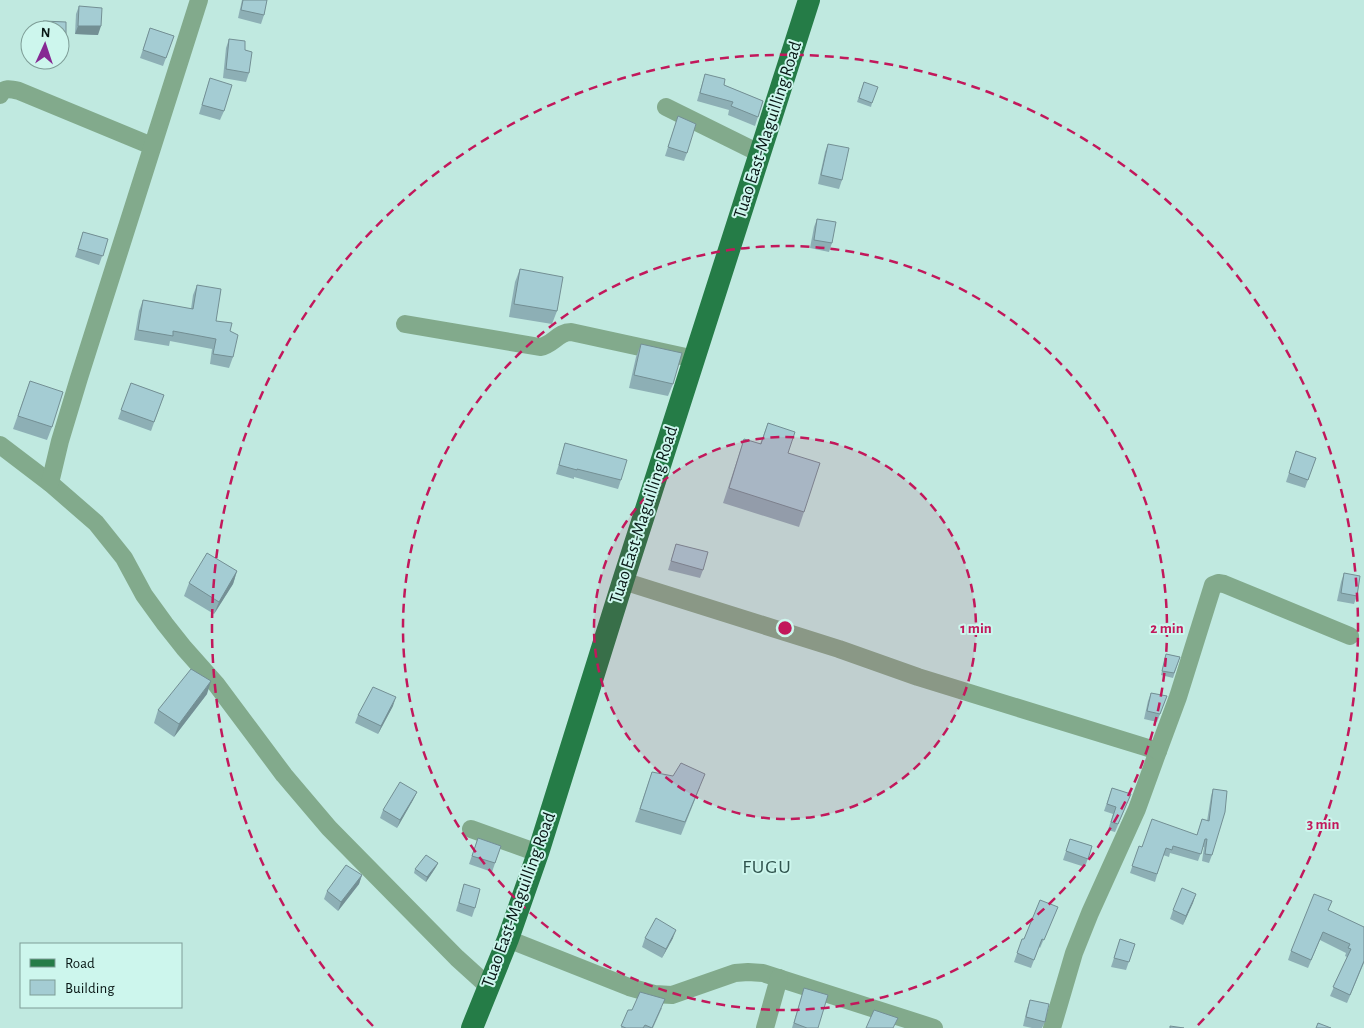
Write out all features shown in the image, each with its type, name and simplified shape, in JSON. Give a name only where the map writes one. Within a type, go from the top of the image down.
[{"type":"main road","name":"Tuao East-Maguilling Road","points":[[472,1028],[508,939],[538,853],[809,0]]},
{"type":"street","points":[[50,483],[78,378],[199,0]]},
{"type":"street","points":[[0,95],[6,89],[19,90],[152,146]]},
{"type":"street","points":[[666,107],[761,154]]},
{"type":"street","points":[[405,324],[540,347],[550,344],[560,334],[571,332],[694,359]]},
{"type":"street","points":[[0,445],[50,483],[96,523],[124,558],[149,602],[184,648],[216,684],[284,775],[329,828],[457,958],[489,987]]},
{"type":"street","points":[[623,581],[839,649],[918,678],[1158,751]]},
{"type":"street","points":[[1052,1028],[1074,953],[1137,809],[1178,697],[1214,585],[1218,583],[1224,584],[1350,636]]},
{"type":"street","points":[[471,828],[538,853]]},
{"type":"street","points":[[508,939],[629,987],[654,994],[672,995],[735,974],[748,972],[763,973],[934,1028]]},
{"type":"street","points":[[764,1028],[778,978]]},
{"type":"building","points":[[243,0],[267,0],[264,15],[241,10]]},
{"type":"building","points":[[79,6],[102,8],[101,26],[78,26]]},
{"type":"building","points":[[150,28],[174,36],[166,58],[143,50]]},
{"type":"building","points":[[229,39],[245,41],[245,50],[252,52],[249,73],[226,69]]},
{"type":"building","points":[[705,74],[725,79],[724,85],[763,101],[758,117],[731,106],[733,102],[700,93]]},
{"type":"building","points":[[210,78],[232,85],[224,111],[202,105]]},
{"type":"building","points":[[864,82],[878,87],[872,103],[859,98]]},
{"type":"building","points":[[678,116],[696,124],[687,153],[668,147]]},
{"type":"building","points":[[828,144],[849,148],[842,180],[821,175]]},
{"type":"building","points":[[817,219],[836,222],[832,243],[814,240]]},
{"type":"building","points":[[83,232],[108,239],[103,256],[78,249]]},
{"type":"building","points":[[520,269],[563,277],[557,311],[514,304]]},
{"type":"building","points":[[197,285],[221,289],[216,321],[232,323],[230,331],[238,335],[233,357],[213,354],[216,339],[173,331],[173,336],[138,330],[143,300],[193,309]]},
{"type":"building","points":[[641,344],[682,353],[673,384],[634,375]]},
{"type":"building","points":[[30,381],[63,392],[52,427],[18,416]]},
{"type":"building","points":[[131,383],[164,395],[154,422],[121,410]]},
{"type":"building","points":[[768,423],[795,432],[788,453],[820,463],[804,512],[729,488],[744,439],[761,444]]},
{"type":"building","points":[[565,443],[627,460],[621,480],[559,465]]},
{"type":"building","points":[[1296,451],[1316,458],[1308,480],[1289,473]]},
{"type":"building","points":[[676,544],[708,552],[703,570],[671,561]]},
{"type":"building","points":[[207,553],[237,571],[219,602],[189,583]]},
{"type":"building","points":[[1344,573],[1360,576],[1357,596],[1341,593]]},
{"type":"building","points":[[1166,654],[1180,657],[1174,673],[1162,671]]},
{"type":"building","points":[[191,669],[211,681],[179,724],[158,710]]},
{"type":"building","points":[[373,687],[396,697],[381,726],[358,715]]},
{"type":"building","points":[[1151,693],[1167,696],[1160,714],[1147,711]]},
{"type":"building","points":[[681,763],[705,774],[685,822],[640,809],[652,772],[673,776]]},
{"type":"building","points":[[400,782],[417,792],[400,820],[383,810]]},
{"type":"building","points":[[1112,788],[1131,794],[1118,824],[1111,822],[1116,807],[1107,804]]},
{"type":"building","points":[[1213,789],[1227,791],[1225,812],[1212,855],[1205,854],[1207,839],[1205,839],[1201,854],[1173,846],[1172,850],[1166,848],[1157,874],[1132,866],[1139,846],[1142,847],[1152,819],[1197,835],[1202,819],[1209,821]]},
{"type":"building","points":[[478,838],[501,846],[495,863],[472,856]]},
{"type":"building","points":[[1070,839],[1092,846],[1088,859],[1066,851]]},
{"type":"building","points":[[426,855],[438,863],[427,877],[415,869]]},
{"type":"building","points":[[346,865],[362,875],[341,902],[327,891]]},
{"type":"building","points":[[464,884],[480,889],[475,908],[459,903]]},
{"type":"building","points":[[1182,888],[1196,894],[1186,916],[1173,910]]},
{"type":"building","points":[[1314,894],[1332,901],[1328,910],[1364,927],[1364,961],[1350,995],[1333,987],[1351,949],[1348,948],[1350,944],[1323,932],[1311,960],[1291,951]]},
{"type":"building","points":[[1040,900],[1058,907],[1034,960],[1017,953]]},
{"type":"building","points":[[656,918],[676,930],[666,949],[645,938]]},
{"type":"building","points":[[1120,939],[1135,944],[1129,962],[1114,958]]},
{"type":"building","points":[[804,988],[828,995],[818,1028],[807,1028],[794,1023]]},
{"type":"building","points":[[640,992],[665,999],[652,1028],[645,1025],[643,1028],[626,1028],[621,1026],[628,1010],[632,1010]]},
{"type":"building","points":[[1030,1000],[1049,1004],[1045,1022],[1026,1017]]},
{"type":"building","points":[[874,1010],[898,1018],[893,1028],[866,1028]]},
{"type":"building","points":[[1318,1023],[1331,1028],[1316,1028]]},
{"type":"district","name":"FUGU","points":[[767,867]]}]
